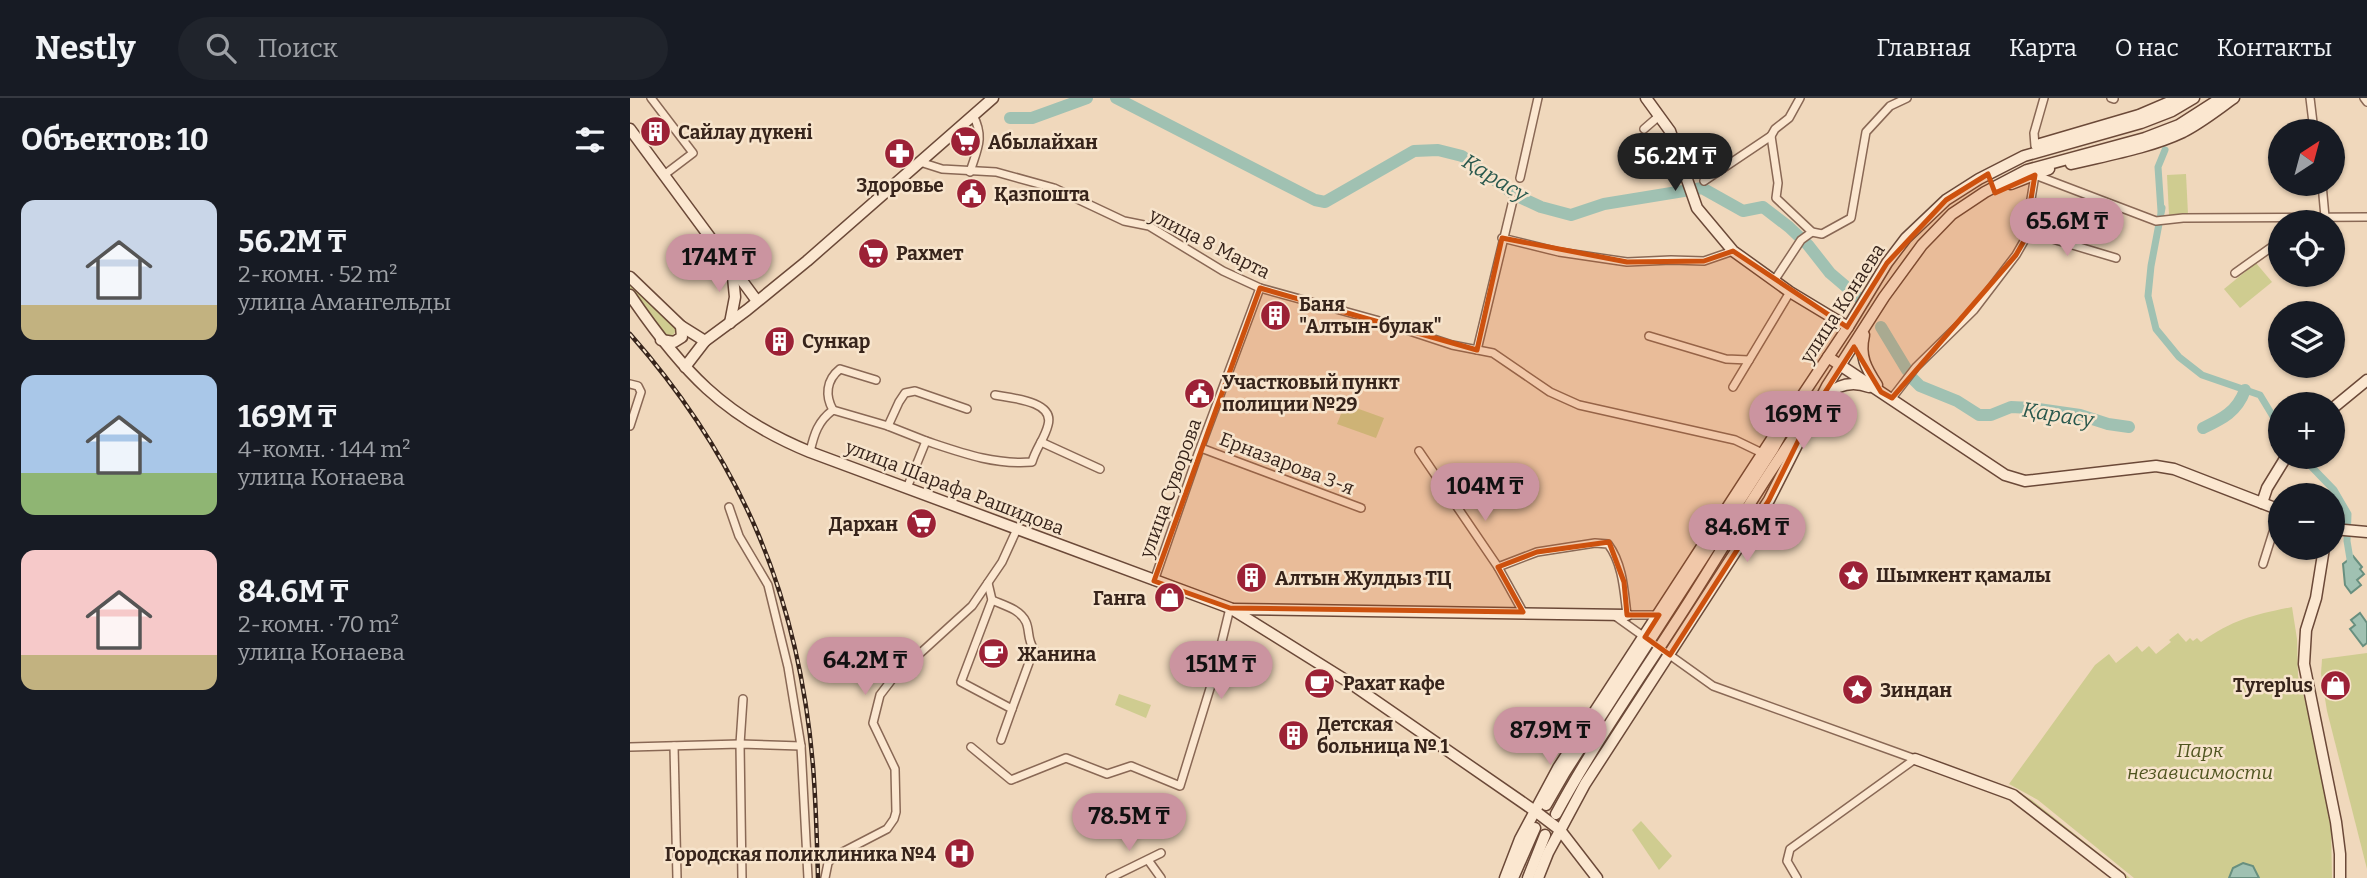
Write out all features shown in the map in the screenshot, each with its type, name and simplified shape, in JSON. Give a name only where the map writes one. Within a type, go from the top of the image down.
[{"type":"main road","points":[[685,367],[705,341],[842,230],[993,98]]},
{"type":"main road","points":[[1646,98],[1670,131],[1696,208],[1732,251],[1790,292],[1847,327]]},
{"type":"main road","points":[[1962,190],[1980,173],[2035,146],[2139,116],[2179,98]]},
{"type":"main road","name":"улица Конаева","points":[[1546,805],[1773,449],[1802,396],[1887,263],[1906,238],[1946,200],[2024,156],[2141,123],[2172,111],[2194,98]]},
{"type":"main road","name":"улица Конаева","points":[[1552,817],[1651,642],[1815,407],[1867,324],[1922,245],[1952,214],[2027,170],[2145,138],[2179,125],[2221,98]]},
{"type":"main road","points":[[1952,214],[1964,212],[2008,186],[2050,169],[2156,142],[2182,132],[2234,98]]},
{"type":"main road","points":[[630,129],[757,301]]},
{"type":"main road","points":[[2145,138],[2156,142]]},
{"type":"main road","points":[[1988,174],[1993,188]]},
{"type":"main road","points":[[730,323],[735,297],[732,267]]},
{"type":"main road","points":[[630,277],[681,326],[705,341]]},
{"type":"main road","name":"улица Шарафа Рашидова","points":[[630,295],[660,340],[685,367],[724,405],[759,428],[810,452],[1230,608],[1347,681],[1535,811],[1552,817],[1553,835],[1597,878]]},
{"type":"main road","points":[[1867,324],[1861,356],[1881,392]]},
{"type":"main road","points":[[660,340],[674,342],[682,337],[681,326]]},
{"type":"main road","points":[[1828,356],[2005,475],[2025,481],[2156,466],[2174,469],[2268,505]]},
{"type":"main road","points":[[2345,398],[2367,380]]},
{"type":"main road","points":[[1815,407],[1830,391],[1851,383],[1881,392]]},
{"type":"main road","points":[[1505,878],[1520,839],[1558,768],[1651,642],[1659,615],[1762,453],[1802,396]]},
{"type":"main road","name":"улица Конаева","points":[[1553,835],[1769,500],[1815,407]]},
{"type":"main road","points":[[2262,503],[2267,488],[2279,469]]},
{"type":"main road","points":[[2345,530],[2364,532]]},
{"type":"main road","points":[[2322,560],[2316,598],[2306,630],[2304,664],[2336,822],[2340,878]]},
{"type":"main road","name":"улица Шарафа Рашидова","points":[[1230,608],[1275,611],[1627,615]]},
{"type":"main road","points":[[1915,759],[2013,795],[2120,878]]},
{"type":"main road","points":[[1513,878],[1535,828]]},
{"type":"main road","points":[[1528,878],[1553,835]]},
{"type":"main road","points":[[1538,878],[1553,835]]},
{"type":"street","points":[[651,98],[692,153],[664,175]]},
{"type":"street","points":[[1520,178],[1538,98]]},
{"type":"street","points":[[1704,181],[1771,136],[1789,118],[1800,98]]},
{"type":"street","points":[[1771,136],[1778,183],[1776,198],[1812,232],[1822,234],[1851,218],[1866,132],[1889,106],[1906,98]]},
{"type":"street","points":[[2034,98],[2043,101],[2034,133],[2035,146]]},
{"type":"street","points":[[2310,98],[2313,119]]},
{"type":"street","points":[[2364,98],[2367,102]]},
{"type":"street","points":[[970,172],[981,136],[973,115]]},
{"type":"street","points":[[1644,129],[1659,116]]},
{"type":"street","name":"улица 8 Марта","points":[[919,162],[942,169],[996,172],[1054,188],[1124,221],[1149,226],[1223,271],[1260,288],[1376,320],[1452,345],[1493,353],[1550,392],[1579,405],[1735,440],[1762,453]]},
{"type":"street","points":[[1892,398],[1916,367],[1974,310],[2016,256],[2024,240],[2035,175],[2160,221],[2268,220]]},
{"type":"street","points":[[1477,350],[1513,200]]},
{"type":"street","points":[[2345,218],[2367,217]]},
{"type":"street","points":[[2026,230],[2116,258]]},
{"type":"street","points":[[1774,281],[1802,239],[1812,232]]},
{"type":"street","points":[[1502,238],[1559,252],[1627,262],[1704,261],[1732,251]]},
{"type":"street","points":[[2235,273],[2268,249]]},
{"type":"street","name":"улица Суворова","points":[[1154,581],[1260,288]]},
{"type":"street","points":[[1733,387],[1790,292]]},
{"type":"street","points":[[1649,335],[1727,359],[1749,360]]},
{"type":"street","points":[[833,410],[827,392],[833,374],[840,369],[876,380]]},
{"type":"street","points":[[630,425],[641,392],[634,385]]},
{"type":"street","points":[[888,426],[905,393],[915,391],[967,410]]},
{"type":"street","points":[[833,410],[888,426],[974,457],[1008,463],[1032,461],[1049,423],[1049,415],[1044,408],[995,395]]},
{"type":"street","points":[[810,452],[814,433],[825,416],[833,410]]},
{"type":"street","points":[[907,488],[926,441]]},
{"type":"street","points":[[1041,442],[1100,469]]},
{"type":"street","name":"Ерназарова 3-я","points":[[1201,448],[1361,508]]},
{"type":"street","points":[[1419,451],[1498,567],[1523,612]]},
{"type":"street","points":[[729,507],[740,536],[768,585],[788,667],[801,746],[808,878]]},
{"type":"street","points":[[825,878],[828,863],[833,857],[887,830],[894,819],[895,769],[873,723],[880,695],[893,678],[972,606],[1002,562],[1017,529]]},
{"type":"street","points":[[1498,567],[1537,552],[1595,543],[1608,544],[1614,552],[1623,582],[1627,615],[1659,615]]},
{"type":"street","points":[[2263,564],[2268,548]]},
{"type":"street","points":[[988,583],[992,600],[961,682],[1012,709]]},
{"type":"street","points":[[992,600],[1018,612],[1026,621],[1029,642],[1034,649],[1000,740]]},
{"type":"street","points":[[971,747],[1011,779],[1066,758],[1107,774],[1131,766],[1180,786],[1212,682],[1230,608]]},
{"type":"street","points":[[1613,614],[1713,686],[1915,759]]},
{"type":"street","points":[[742,878],[740,744],[743,699]]},
{"type":"street","points":[[630,747],[740,744],[801,746]]},
{"type":"street","points":[[674,746],[677,878]]},
{"type":"street","points":[[1797,878],[1787,861],[1790,849],[1915,759]]},
{"type":"street","points":[[1110,878],[1123,875],[1161,853]]},
{"type":"street","points":[[1148,860],[1161,878]]},
{"type":"highlighted area","points":[[1988,174],[1995,193],[2035,175],[2024,241],[2016,255],[1892,398],[1881,392],[1854,347],[1813,411],[1769,500],[1670,655],[1645,637],[1659,615],[1627,615],[1624,582],[1609,542],[1537,552],[1498,567],[1523,612],[1230,608],[1154,581],[1260,288],[1477,350],[1502,238],[1627,262],[1704,261],[1733,251],[1847,327],[1887,263],[1946,200]]},
{"type":"green space","points":[[2186,174],[2188,214],[2169,215],[2167,175]]},
{"type":"green space","points":[[2256,263],[2268,277],[2268,285],[2240,308],[2224,289]]},
{"type":"green space","points":[[630,280],[675,325],[676,331],[670,338],[665,338],[630,290]]},
{"type":"green space","points":[[1345,404],[1384,418],[1376,438],[1337,424]]},
{"type":"green space","name":"Парк независимости","points":[[2292,607],[2297,639],[2298,676],[2310,718],[2331,827],[2332,878],[2134,878],[2038,800],[2009,784],[2095,665],[2109,654],[2116,663],[2137,646],[2142,652],[2149,646],[2156,654],[2178,633],[2186,642],[2190,638],[2193,641],[2197,638],[2201,642],[2245,619]]},
{"type":"green space","points":[[2367,653],[2367,869],[2327,711],[2321,674],[2322,659]]},
{"type":"green space","points":[[1119,694],[1151,705],[1146,718],[1115,705]]},
{"type":"green space","points":[[2007,785],[2032,800],[2130,878],[2127,878]]},
{"type":"green space","points":[[1641,821],[1672,856],[1659,870],[1632,830]]},
{"type":"shaded area","points":[[2353,556],[2364,574],[2357,580],[2361,585],[2351,593],[2345,585],[2343,564]]},
{"type":"shaded area","points":[[2360,613],[2367,623],[2367,643],[2363,646],[2350,629],[2355,625],[2351,620]]},
{"type":"shaded area","points":[[2243,863],[2253,866],[2259,878],[2229,878],[2233,868]]},
{"type":"waterway","name":"Қарасу","points":[[1010,118],[1032,118],[1087,98]]},
{"type":"waterway","name":"Қарасу","points":[[1116,98],[1315,200],[1325,202],[1414,151],[1438,150],[1462,156],[1515,195],[1541,207],[1571,215],[1604,204],[1702,188],[1743,211],[1763,207],[1789,227],[1808,245],[1830,273],[1864,302]]},
{"type":"waterway","points":[[2161,211],[2158,167],[2165,150]]},
{"type":"waterway","points":[[2162,208],[2148,296],[2156,329],[2179,357],[2202,375],[2260,395],[2268,408]]},
{"type":"waterway","name":"Қарасу","points":[[1881,327],[1907,370]]},
{"type":"waterway","name":"Қарасу","points":[[1913,379],[1920,386],[1957,401],[1979,415],[1991,415],[2011,407],[2031,408],[2080,415],[2129,427]]},
{"type":"waterway","name":"Қарасу","points":[[2203,428],[2223,418],[2233,409],[2245,390]]},
{"type":"waterway","points":[[2314,469],[2334,490],[2348,514],[2347,541],[2351,565]]},
{"type":"railway","points":[[630,334],[704,431],[758,534],[778,589],[794,645],[806,704],[814,780],[818,878]]},
{"type":"place","name":"Сайлау дүкені","points":[[655,132]]},
{"type":"place","name":"Абылайхан","points":[[965,142]]},
{"type":"place","name":"Здоровье","points":[[900,154]]},
{"type":"place","name":"Қазпошта","points":[[971,194]]},
{"type":"place","name":"Рахмет","points":[[873,253]]},
{"type":"place","name":"Баня \"Алтын-булак\"","points":[[1276,315]]},
{"type":"place","name":"Сункар","points":[[779,341]]},
{"type":"place","name":"Участковый пункт полиции №29","points":[[1199,393]]},
{"type":"place","name":"Дархан","points":[[921,524]]},
{"type":"place","name":"Шымкент қамалы","points":[[1853,575]]},
{"type":"place","name":"Алтын Жулдыз ТЦ","points":[[1252,578]]},
{"type":"place","name":"Ганга","points":[[1169,598]]},
{"type":"place","name":"Жанина","points":[[994,654]]},
{"type":"place","name":"Рахат кафе","points":[[1320,683]]},
{"type":"place","name":"Tyreplus","points":[[2336,685]]},
{"type":"place","name":"Зиндан","points":[[1857,690]]},
{"type":"place","name":"Детская больница № 1","points":[[1294,735]]},
{"type":"place","name":"Городская поликлиника №4","points":[[959,854]]}]
